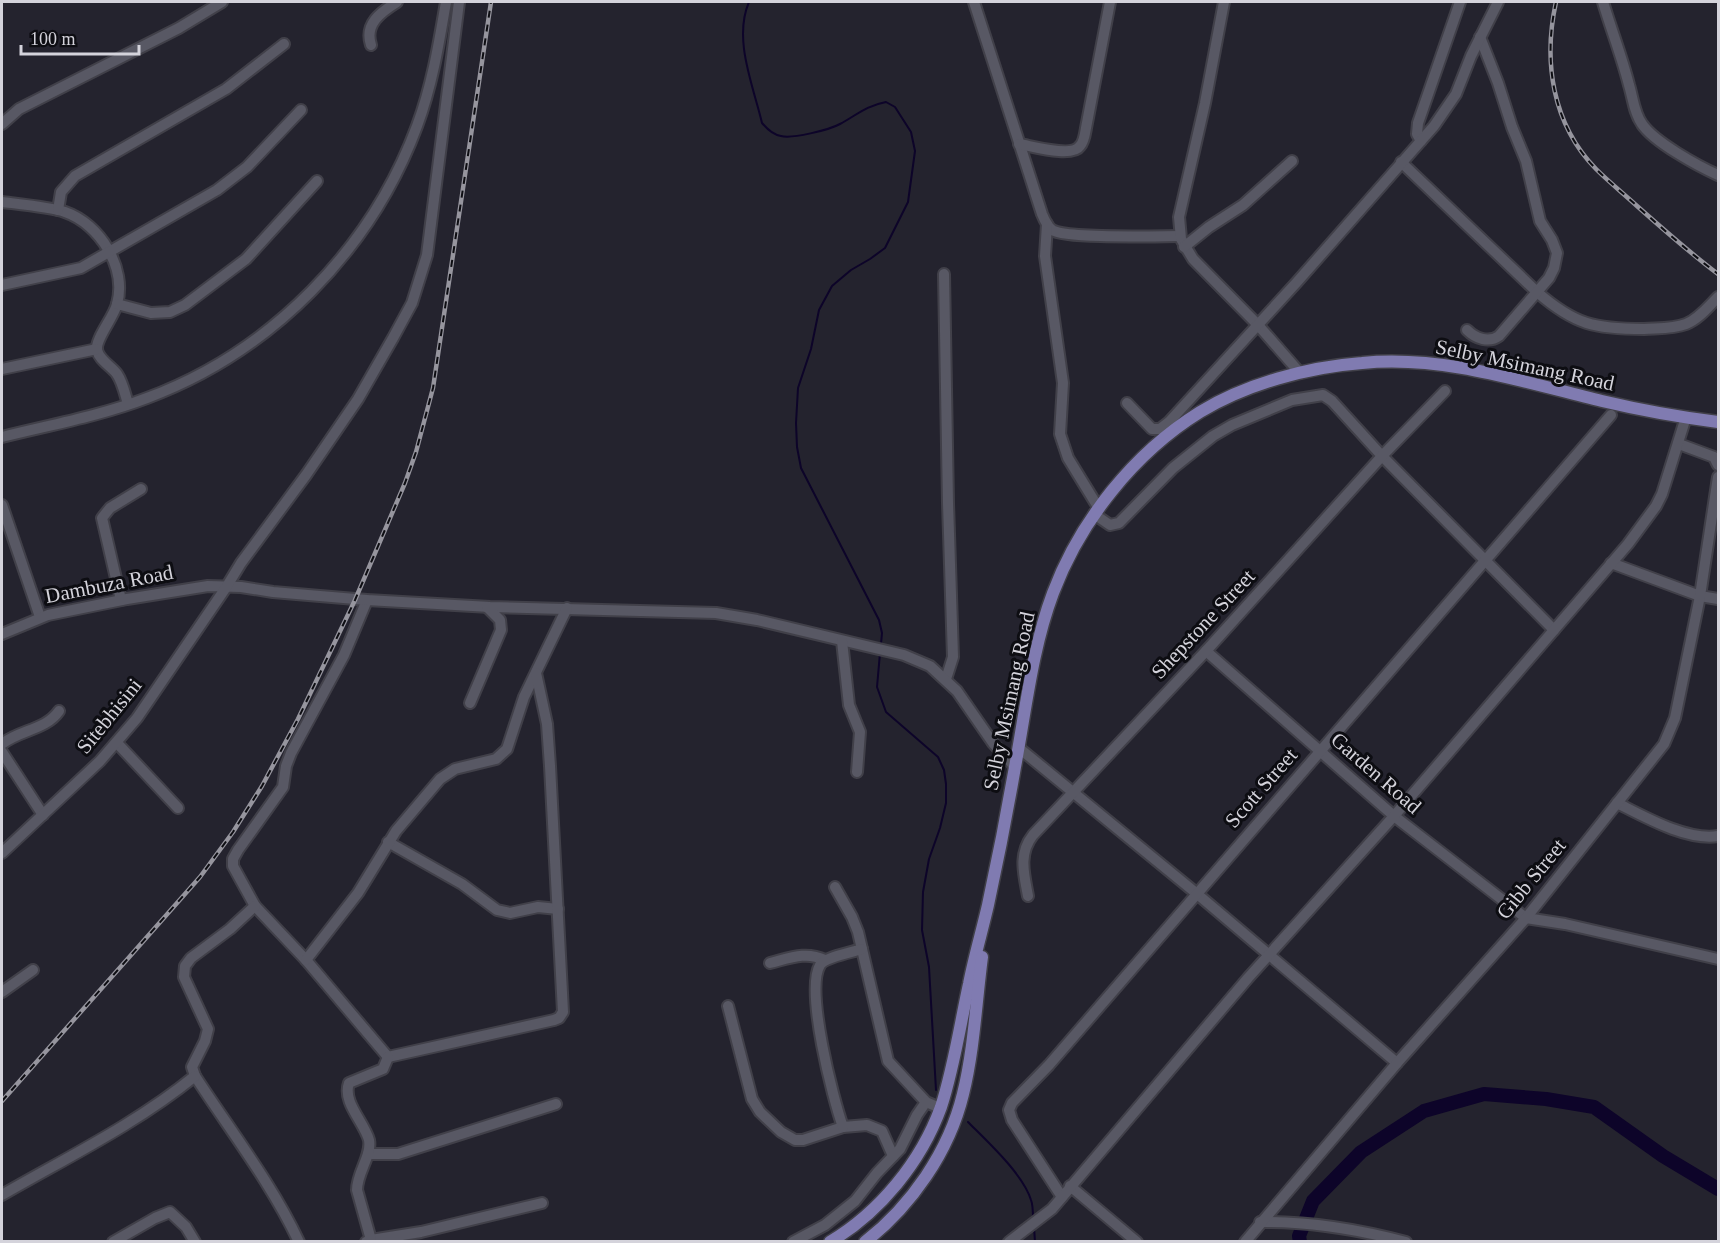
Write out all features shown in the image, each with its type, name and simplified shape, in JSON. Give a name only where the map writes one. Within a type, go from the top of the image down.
[{"type":"main road","name":"Selby Msimang Road","points":[[830,1242],[859,1222],[891,1190],[918,1155],[940,1108],[954,1059],[988,902],[1016,767],[1036,651],[1052,596],[1062,570],[1096,511],[1134,467],[1160,442],[1199,413],[1237,394],[1300,373],[1364,362],[1411,362],[1461,366],[1636,409],[1719,422]]},
{"type":"main road","name":"Selby Msimang Road","points":[[864,1242],[896,1213],[919,1186],[931,1168],[963,1096],[968,1072],[988,902]]},
{"type":"street","points":[[2,123],[19,109],[179,28],[222,2]]},
{"type":"street","points":[[371,45],[369,29],[382,13],[397,2]]},
{"type":"street","points":[[2,436],[128,404],[186,381],[220,363],[252,342],[297,307],[339,262],[382,198],[411,142],[431,80],[446,2]]},
{"type":"street","name":"Sitebhisini","points":[[2,853],[117,743],[149,702],[241,563],[306,475],[358,399],[411,303],[429,243],[459,2]]},
{"type":"street","points":[[974,2],[1047,224],[1058,232],[1077,234],[1180,236]]},
{"type":"street","points":[[1019,144],[1067,152],[1077,150],[1081,145],[1110,2]]},
{"type":"street","points":[[1224,2],[1205,103],[1180,208],[1178,227],[1184,247],[1195,261],[1258,325],[1300,373]]},
{"type":"street","points":[[1420,141],[1417,134],[1418,123],[1460,2]]},
{"type":"street","points":[[1127,403],[1152,429],[1155,430],[1169,422],[1420,141],[1456,94],[1480,37],[1498,2]]},
{"type":"street","points":[[1603,2],[1635,108],[1643,125],[1656,138],[1700,166],[1718,174]]},
{"type":"street","points":[[1467,330],[1478,338],[1495,339],[1537,292],[1554,268],[1557,253],[1540,221],[1526,161],[1480,37]]},
{"type":"street","points":[[58,210],[61,192],[75,176],[226,89],[284,44]]},
{"type":"street","points":[[2,285],[72,270],[95,261],[232,180],[301,110]]},
{"type":"street","points":[[1184,247],[1243,205],[1292,161]]},
{"type":"street","points":[[1401,162],[1537,292],[1575,320],[1604,328],[1665,328],[1688,324],[1719,297]]},
{"type":"street","points":[[117,304],[151,314],[170,312],[185,306],[246,259],[317,181]]},
{"type":"street","points":[[2,202],[67,212],[86,224],[110,251],[119,290],[117,304],[109,324],[98,341],[97,349],[119,377],[128,404]]},
{"type":"street","points":[[1047,224],[1045,256],[1063,383],[1059,434],[1068,458],[1096,511],[1110,525],[1119,523],[1173,468],[1213,436],[1265,411],[1303,397],[1323,395],[1332,401],[1382,456],[1554,630]]},
{"type":"street","points":[[944,274],[953,657],[946,679]]},
{"type":"street","points":[[2,369],[97,349]]},
{"type":"street","name":"Shepstone Street","points":[[1028,897],[1023,862],[1027,842],[1206,651],[1382,456],[1445,391]]},
{"type":"street","points":[[1189,400],[1199,413]]},
{"type":"street","name":"Scott Street","points":[[1062,1197],[1022,1138],[1012,1120],[1010,1107],[1049,1065],[1611,416]]},
{"type":"street","points":[[1009,1242],[1044,1215],[1062,1197],[1268,955],[1394,816],[1611,563],[1656,506],[1667,482],[1686,417]]},
{"type":"street","points":[[1679,444],[1714,457],[1719,465]]},
{"type":"street","name":"Gibb Street","points":[[1245,1242],[1526,918],[1658,754],[1672,729],[1700,596],[1719,477]]},
{"type":"street","points":[[121,600],[102,518],[110,508],[141,489]]},
{"type":"street","points":[[2,505],[40,617]]},
{"type":"street","points":[[1611,563],[1700,596],[1719,599]]},
{"type":"street","name":"Dambuza Road","points":[[2,634],[40,617],[201,586],[227,586],[367,600],[487,607],[716,613],[757,620],[904,655],[930,666],[961,696],[993,744],[1016,767]]},
{"type":"street","points":[[367,600],[344,655],[291,753],[286,766],[283,787],[233,860],[234,869],[255,906],[306,960],[388,1057]]},
{"type":"street","points":[[470,703],[501,630],[500,620],[487,607]]},
{"type":"street","points":[[306,960],[346,910],[388,842],[444,775],[463,767],[495,759],[507,749],[524,697],[567,608]]},
{"type":"street","points":[[847,643],[849,705],[860,732],[857,772]]},
{"type":"street","name":"Garden Road","points":[[1206,651],[1394,816],[1526,918]]},
{"type":"street","points":[[388,1057],[559,1018],[564,1007],[547,724],[536,673]]},
{"type":"street","points":[[2,744],[13,736],[48,722],[59,711]]},
{"type":"street","points":[[117,743],[178,808]]},
{"type":"street","points":[[1019,748],[1398,1063]]},
{"type":"street","points":[[2,752],[43,815]]},
{"type":"street","points":[[1617,803],[1659,824],[1709,838],[1719,836]]},
{"type":"street","points":[[388,842],[462,884],[497,910],[510,913],[538,907],[558,909]]},
{"type":"street","points":[[835,887],[852,917],[862,949],[888,1061],[926,1102],[940,1108]]},
{"type":"street","points":[[255,906],[230,929],[191,958],[185,966],[184,977],[208,1029],[205,1041],[192,1064],[195,1076],[284,1212],[299,1242]]},
{"type":"street","points":[[1526,918],[1719,959]]},
{"type":"street","points":[[843,1127],[825,1055],[816,1000],[817,973],[820,964],[825,960],[862,949]]},
{"type":"street","points":[[770,963],[801,955],[816,956],[825,960]]},
{"type":"street","points":[[2,992],[33,970]]},
{"type":"street","points":[[728,1006],[752,1099],[760,1112],[781,1132],[795,1140],[803,1140],[843,1127],[867,1125],[877,1128],[885,1136],[893,1156]]},
{"type":"street","points":[[388,1057],[386,1066],[380,1071],[347,1085],[349,1098],[368,1136],[370,1145],[360,1170],[357,1190],[369,1241],[421,1232],[542,1203]]},
{"type":"street","points":[[2,1195],[127,1123],[195,1076]]},
{"type":"street","points":[[793,1242],[825,1225],[847,1209],[900,1149],[926,1102]]},
{"type":"street","points":[[368,1154],[398,1154],[556,1104]]},
{"type":"street","points":[[1070,1186],[1137,1242]]},
{"type":"street","points":[[113,1242],[170,1212],[186,1227],[195,1242]]},
{"type":"street","points":[[1260,1222],[1352,1228],[1406,1242]]},
{"type":"waterway","points":[[749,2],[743,31],[746,62],[762,123],[768,129],[786,137],[810,133],[835,126],[867,108],[886,102],[895,107],[911,132],[915,151],[908,202],[885,248],[851,270],[832,286],[819,310],[811,349],[798,388],[796,423],[801,468],[879,620],[882,633],[881,644]]},
{"type":"waterway","points":[[880,653],[877,687],[886,712],[938,757],[944,770],[946,784],[946,803],[929,859],[923,892],[922,930],[929,967],[936,1090]]},
{"type":"waterway","points":[[1300,1242],[1299,1236],[1313,1201],[1361,1152],[1424,1111],[1484,1094],[1546,1099],[1594,1107],[1663,1156],[1718,1189]]},
{"type":"waterway","points":[[968,1122],[1004,1158],[1027,1190],[1032,1202],[1033,1219]]},
{"type":"waterway","points":[[1034,1227],[1035,1242]]},
{"type":"railway","points":[[2,1101],[200,877],[233,832],[262,786],[298,719],[355,600],[405,483],[433,388],[491,2]]},
{"type":"railway","points":[[1556,2],[1552,24],[1551,69],[1555,91],[1569,132],[1581,151],[1601,174],[1718,274]]}]
